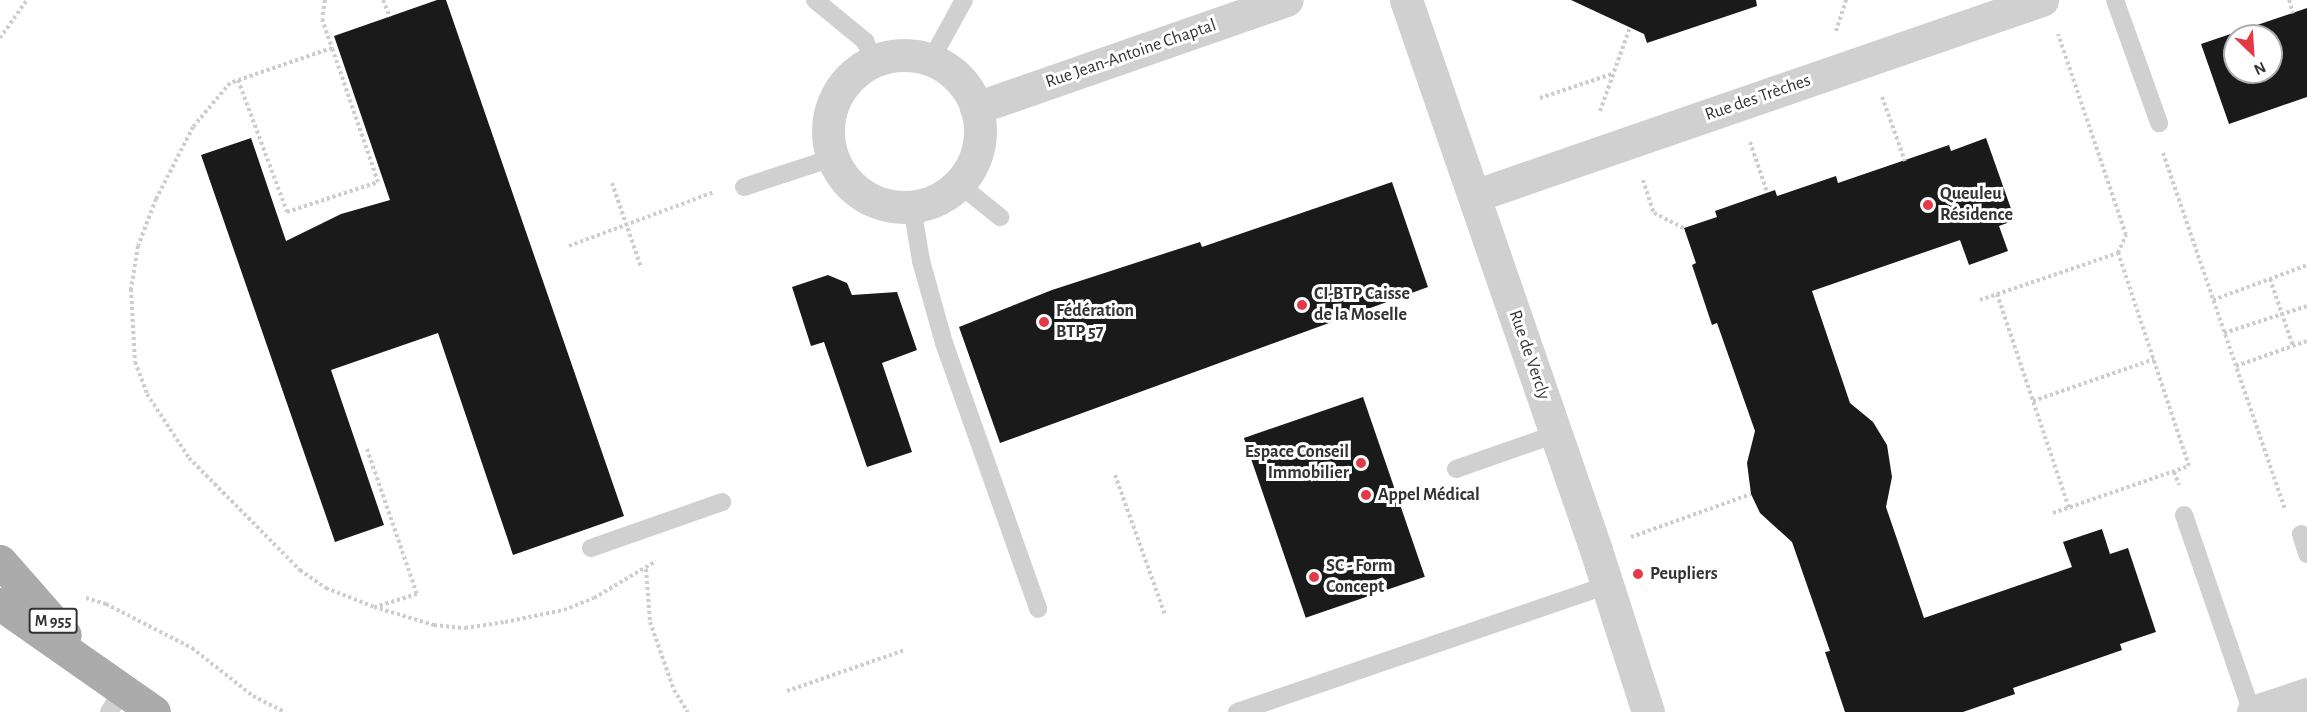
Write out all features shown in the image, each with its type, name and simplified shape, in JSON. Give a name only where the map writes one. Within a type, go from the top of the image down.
[{"type":"main road","name":"M 955","points":[[0,561],[112,695]]},
{"type":"main road","name":"M 955","points":[[0,604],[112,695],[154,712]]},
{"type":"street","name":"Rue Jean-Antoine Chaptal","points":[[976,108],[1287,0]]},
{"type":"street","name":"Rue des Trèches","points":[[1474,196],[2042,0]]},
{"type":"street","name":"Rue de Vercly","points":[[1414,2],[1474,196],[1596,550],[1648,712]]},
{"type":"street","points":[[903,54],[931,60],[951,71],[966,87],[976,108],[980,134],[974,161],[959,184],[937,199],[912,207],[878,203],[850,185],[832,158],[827,129],[833,100],[850,77],[874,61],[903,54]]},
{"type":"street","points":[[2253,712],[2307,694]]},
{"type":"lane","points":[[815,0],[836,7],[865,41],[874,61]]},
{"type":"lane","points":[[931,60],[964,0]]},
{"type":"lane","points":[[2115,0],[2159,123]]},
{"type":"lane","points":[[744,187],[832,158]]},
{"type":"lane","points":[[959,184],[1000,217]]},
{"type":"lane","points":[[912,207],[921,261],[944,343],[1038,609]]},
{"type":"lane","points":[[1456,469],[1556,434]]},
{"type":"lane","points":[[591,548],[722,502]]},
{"type":"lane","points":[[2184,515],[2253,712]]},
{"type":"lane","points":[[2301,534],[2307,554]]},
{"type":"lane","points":[[1237,712],[1607,585]]},
{"type":"path","points":[[0,38],[27,0]]},
{"type":"path","points":[[238,80],[287,212],[378,182],[322,19],[325,0]]},
{"type":"path","points":[[383,0],[390,17]]},
{"type":"path","points":[[2289,0],[2293,13]]},
{"type":"path","points":[[1630,27],[1598,117],[1620,146],[1654,213],[1684,228]]},
{"type":"path","points":[[2053,513],[2189,466],[2118,253],[2126,235],[2057,32]]},
{"type":"path","points":[[332,48],[238,80],[211,101],[193,127],[138,246],[131,289],[135,362],[147,394],[189,458],[300,570],[326,588],[374,607],[434,625],[465,628],[505,622],[564,610],[594,598],[645,569],[664,555]]},
{"type":"path","points":[[1869,59],[1905,161]]},
{"type":"path","points":[[1540,98],[1613,73]]},
{"type":"path","points":[[1738,105],[1767,192]]},
{"type":"path","points":[[2159,123],[2158,139],[2290,525],[2301,534]]},
{"type":"path","points":[[612,183],[641,267]]},
{"type":"path","points":[[569,246],[723,189]]},
{"type":"path","points":[[1980,300],[2118,253]]},
{"type":"path","points":[[2213,300],[2307,265]]},
{"type":"path","points":[[2270,279],[2293,346]]},
{"type":"path","points":[[1997,294],[2069,508]]},
{"type":"path","points":[[2224,333],[2307,306]]},
{"type":"path","points":[[2236,366],[2307,341]]},
{"type":"path","points":[[2033,401],[2154,359]]},
{"type":"path","points":[[367,449],[417,594],[374,607]]},
{"type":"path","points":[[1116,475],[1165,615]]},
{"type":"path","points":[[1596,550],[1750,494]]},
{"type":"path","points":[[645,569],[650,622],[674,690],[688,712]]},
{"type":"path","points":[[77,596],[106,604],[192,648],[254,696],[285,712]]},
{"type":"path","points":[[787,691],[905,650]]},
{"type":"building","points":[[437,0],[446,0],[624,516],[513,555],[438,333],[331,370],[384,525],[335,542],[201,155],[251,138],[286,241],[341,214],[390,200],[334,36]]},
{"type":"building","points":[[1571,0],[1756,0],[1757,6],[1647,43],[1644,34]]},
{"type":"building","points":[[2307,8],[2307,97],[2229,124],[2201,44],[2223,37],[2223,84],[2283,84],[2283,24],[2260,24]]},
{"type":"building","points":[[1986,138],[2015,220],[1999,226],[2008,251],[1969,265],[1960,240],[1812,291],[1850,403],[1873,422],[1887,445],[1892,477],[1886,507],[1924,618],[2072,567],[2063,542],[2102,529],[2110,554],[2128,548],[2156,632],[2120,644],[2122,650],[2013,688],[2015,694],[1963,712],[1845,712],[1825,652],[1830,651],[1792,542],[1760,513],[1751,494],[1747,463],[1755,431],[1717,323],[1712,325],[1692,265],[1696,263],[1684,228],[1717,217],[1715,211],[1775,190],[1777,196],[1836,176],[1838,183],[1949,145],[1951,151]]},
{"type":"building","points":[[1392,182],[1428,287],[1000,443],[959,327],[1052,290],[1200,242],[1202,247]]},
{"type":"building","points":[[828,275],[847,283],[852,295],[897,292],[917,350],[882,363],[912,452],[867,467],[824,342],[811,346],[792,287]]},
{"type":"building","points":[[1363,397],[1425,577],[1306,618],[1244,438]]},
{"type":"place","name":"Queuleu Résidence","points":[[1928,205]]},
{"type":"place","name":"CI-BTP Caisse de la Moselle","points":[[1302,305]]},
{"type":"place","name":"Fédération BTP 57","points":[[1044,322]]},
{"type":"place","name":"Espace Conseil Immobilier","points":[[1361,463]]},
{"type":"place","name":"Appel Médical","points":[[1366,495]]},
{"type":"place","name":"Peupliers","points":[[1638,574]]},
{"type":"place","name":"SC - Form Concept","points":[[1314,577]]}]
